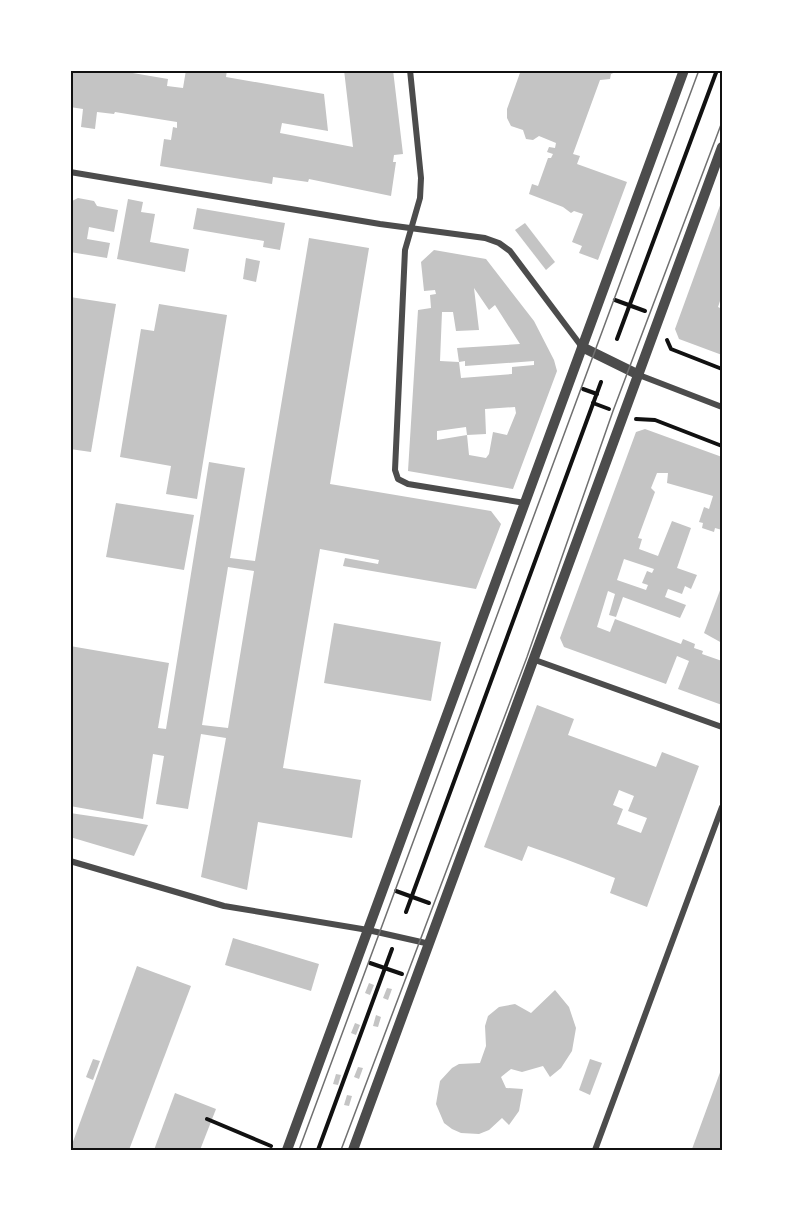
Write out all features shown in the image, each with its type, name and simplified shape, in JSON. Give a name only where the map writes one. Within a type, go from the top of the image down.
[{"type":"street","points":[[410,70],[421,178],[420,198],[405,250],[395,470],[398,479],[408,484],[525,503]]},
{"type":"street","points":[[287,1150],[684,70]]},
{"type":"street","points":[[353,1150],[723,147]]},
{"type":"street","points":[[70,172],[410,228],[485,238],[499,243],[510,251],[582,347],[639,375],[723,408]]},
{"type":"street","points":[[535,660],[723,727]]},
{"type":"street","points":[[595,1150],[723,807]]},
{"type":"street","points":[[70,861],[224,906],[368,930],[430,944]]},
{"type":"path","points":[[617,339],[717,70]]},
{"type":"path","points":[[629,305],[650,313],[658,321],[671,349],[723,369]]},
{"type":"path","points":[[406,912],[601,382]]},
{"type":"path","points":[[593,403],[625,415],[655,420],[723,446]]},
{"type":"path","points":[[384,887],[444,908]]},
{"type":"path","points":[[318,1150],[392,949]]},
{"type":"path","points":[[357,959],[417,979]]},
{"type":"path","points":[[207,1119],[271,1146]]},
{"type":"building","points":[[70,70],[115,70],[168,79],[167,86],[183,88],[186,70],[227,70],[226,77],[324,94],[328,131],[282,123],[280,133],[353,147],[344,70],[393,70],[403,154],[394,155],[393,162],[396,162],[391,196],[309,179],[308,182],[273,177],[272,184],[160,166],[164,139],[171,140],[173,127],[177,128],[177,122],[115,112],[114,114],[97,112],[95,129],[81,127],[83,109],[70,107]]},
{"type":"building","points":[[521,70],[620,70],[611,74],[610,79],[600,80],[573,154],[580,156],[577,164],[627,182],[598,260],[579,253],[582,246],[572,242],[583,214],[574,211],[571,213],[563,207],[529,194],[532,184],[538,186],[548,158],[551,158],[553,154],[547,152],[549,147],[555,148],[556,143],[539,136],[533,140],[526,139],[523,130],[511,126],[507,118],[507,109]]},
{"type":"building","points":[[78,198],[94,201],[97,206],[118,210],[114,232],[89,227],[87,239],[110,243],[107,258],[70,252],[73,225],[70,225],[70,202]]},
{"type":"building","points":[[128,199],[143,202],[141,212],[155,214],[150,242],[189,249],[185,272],[117,259]]},
{"type":"building","points":[[722,200],[722,295],[718,307],[722,309],[722,355],[679,339],[675,329]]},
{"type":"building","points":[[197,208],[285,223],[280,250],[263,247],[264,241],[193,229]]},
{"type":"building","points":[[525,223],[555,262],[546,270],[515,230]]},
{"type":"building","points":[[309,238],[369,248],[330,484],[491,511],[501,524],[476,589],[343,566],[345,558],[378,564],[379,560],[320,549],[283,768],[361,780],[352,838],[258,822],[247,890],[201,877],[226,738],[201,734],[188,809],[156,804],[164,756],[153,754],[143,819],[70,806],[70,646],[169,663],[158,728],[166,729],[209,462],[245,468],[230,558],[255,561]],"holes":[[[228,567],[254,571],[228,728],[202,725]]]},
{"type":"building","points":[[434,250],[486,259],[534,321],[554,360],[557,371],[513,489],[408,471],[418,310],[431,308],[430,295],[436,294],[435,290],[424,291],[421,262]],"holes":[[[474,288],[489,310],[495,305],[520,344],[457,348],[459,362],[440,361],[442,312],[453,312],[456,331],[479,330]],[[465,361],[465,366],[534,361],[534,365],[512,367],[512,374],[461,378],[459,362]],[[515,407],[516,413],[507,435],[493,432],[489,454],[486,458],[469,455],[467,435],[486,434],[485,409]],[[466,427],[467,435],[437,440],[437,431]]]},
{"type":"building","points":[[246,258],[260,261],[256,282],[243,279]]},
{"type":"building","points":[[70,297],[116,304],[91,452],[70,449]]},
{"type":"building","points":[[159,304],[227,315],[197,499],[166,494],[171,466],[120,457],[141,329],[154,331]]},
{"type":"building","points":[[645,429],[722,457],[722,530],[715,528],[714,532],[702,528],[703,523],[699,522],[704,507],[709,509],[713,496],[667,483],[668,473],[657,473],[651,488],[655,492],[638,538],[642,539],[639,549],[658,556],[672,521],[691,528],[677,568],[697,575],[691,589],[685,586],[682,594],[668,589],[665,597],[686,605],[680,618],[623,597],[616,617],[609,615],[615,594],[608,591],[597,627],[610,632],[615,619],[681,644],[683,639],[695,644],[694,648],[703,651],[702,654],[722,661],[722,705],[678,689],[689,661],[677,656],[666,684],[564,647],[560,638],[636,432]],"holes":[[[624,559],[654,569],[652,573],[647,571],[642,583],[648,585],[646,590],[617,580]]]},
{"type":"building","points":[[116,503],[194,515],[184,570],[106,557]]},
{"type":"building","points":[[722,585],[722,643],[704,633]]},
{"type":"building","points":[[334,623],[441,642],[431,701],[324,683]]},
{"type":"building","points":[[537,705],[574,719],[568,735],[656,767],[662,752],[699,766],[647,907],[610,893],[615,878],[565,859],[528,846],[522,861],[484,847]],"holes":[[[619,790],[634,796],[628,811],[647,818],[641,833],[617,824],[623,809],[613,805]]]},
{"type":"building","points":[[70,813],[148,825],[134,856],[70,837]]},
{"type":"building","points":[[233,938],[319,964],[311,991],[225,965]]},
{"type":"building","points":[[137,966],[191,986],[129,1150],[70,1150]]},
{"type":"building","points":[[369,983],[374,985],[370,995],[365,993]]},
{"type":"building","points":[[387,988],[392,989],[388,1000],[383,998]]},
{"type":"building","points":[[555,990],[569,1007],[576,1028],[572,1051],[561,1068],[550,1077],[543,1066],[522,1072],[511,1069],[501,1077],[506,1088],[523,1089],[519,1111],[509,1125],[502,1118],[489,1130],[479,1134],[461,1133],[444,1123],[436,1104],[440,1081],[459,1064],[480,1063],[486,1046],[485,1026],[488,1016],[499,1007],[515,1004],[531,1013]]},
{"type":"building","points":[[376,1015],[381,1017],[378,1027],[373,1026]]},
{"type":"building","points":[[355,1023],[360,1025],[356,1035],[351,1033]]},
{"type":"building","points":[[93,1059],[100,1061],[93,1080],[86,1077]]},
{"type":"building","points":[[590,1059],[602,1063],[590,1095],[579,1090]]},
{"type":"building","points":[[358,1067],[363,1068],[359,1079],[354,1077]]},
{"type":"building","points":[[722,1067],[722,1150],[688,1150],[692,1149]]},
{"type":"building","points":[[336,1074],[341,1075],[338,1085],[333,1084]]},
{"type":"building","points":[[175,1093],[216,1109],[200,1150],[154,1150]]},
{"type":"building","points":[[347,1095],[352,1096],[349,1106],[344,1105]]},
{"type":"tram line","points":[[299,1150],[699,70]]},
{"type":"tram line","points":[[341,1150],[527,657],[613,411],[722,122]]}]
